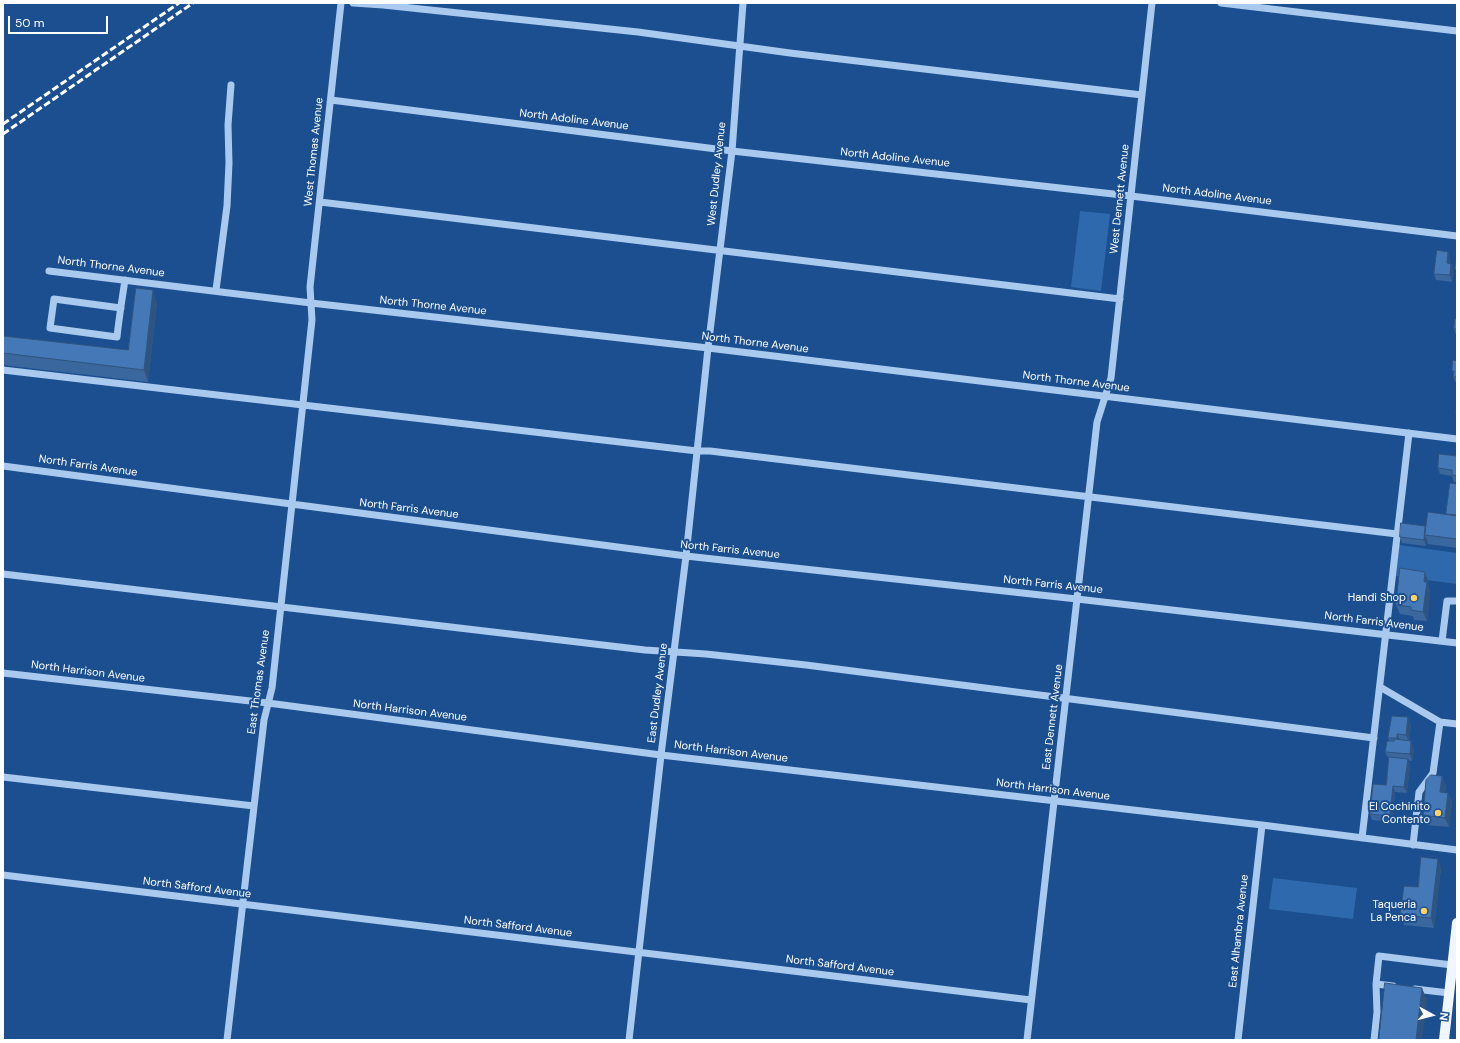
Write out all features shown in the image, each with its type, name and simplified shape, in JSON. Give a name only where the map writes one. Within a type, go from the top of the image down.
[{"type":"main road","points":[[1444,1040],[1457,923]]},
{"type":"street","name":"West Thomas Avenue","points":[[311,303],[310,287],[341,3]]},
{"type":"street","points":[[353,3],[569,25],[1142,95]]},
{"type":"street","name":"West Dudley Avenue","points":[[708,348],[732,151],[743,3]]},
{"type":"street","name":"West Dennett Avenue","points":[[1105,397],[1111,378],[1152,3]]},
{"type":"street","points":[[1221,3],[1457,31]]},
{"type":"street","points":[[216,290],[227,206],[229,164],[228,125],[231,85]]},
{"type":"street","name":"North Adoline Avenue","points":[[331,100],[732,151],[1131,196],[1457,236]]},
{"type":"street","points":[[320,202],[1120,299]]},
{"type":"street","name":"North Thorne Avenue","points":[[49,271],[216,290],[311,303],[708,348],[1457,439]]},
{"type":"street","points":[[121,308],[54,299],[50,328],[117,337],[121,308],[124,280]]},
{"type":"street","name":"East Thomas Avenue","points":[[227,1040],[264,720],[272,688],[280,606],[293,504],[312,320],[311,303]]},
{"type":"street","name":"East Dudley Avenue","points":[[629,1040],[661,755],[686,556],[708,348]]},
{"type":"street","points":[[3,370],[697,451],[710,451],[1072,494],[1088,498],[1397,534]]},
{"type":"street","name":"East Dennett Avenue","points":[[1027,1040],[1097,422],[1105,397]]},
{"type":"street","points":[[1362,838],[1409,433]]},
{"type":"street","name":"North Farris Avenue","points":[[3,466],[686,556],[1457,643]]},
{"type":"street","points":[[3,574],[674,653],[706,654],[1374,738]]},
{"type":"street","points":[[1442,641],[1447,600],[1457,602]]},
{"type":"street","name":"North Harrison Avenue","points":[[3,673],[268,703],[661,755],[1457,850]]},
{"type":"street","points":[[1380,687],[1440,722],[1457,724]]},
{"type":"street","points":[[1413,845],[1419,792],[1433,773],[1440,722]]},
{"type":"street","points":[[3,777],[254,806]]},
{"type":"street","name":"East Alhambra Avenue","points":[[1238,1040],[1262,826]]},
{"type":"street","name":"North Safford Avenue","points":[[3,875],[1031,1000]]},
{"type":"street","points":[[1374,1040],[1377,1012],[1376,984],[1379,956],[1452,965]]},
{"type":"street","points":[[1376,984],[1450,993]]},
{"type":"shaded area","points":[[1080,211],[1110,214],[1101,291],[1071,287]]},
{"type":"shaded area","points":[[1399,545],[1457,553],[1457,584],[1396,576]]},
{"type":"shaded area","points":[[1273,878],[1357,888],[1353,919],[1269,909]]},
{"type":"building","points":[[1457,249],[1457,270],[1455,269]]},
{"type":"building","points":[[1437,250],[1448,252],[1447,263],[1451,264],[1450,275],[1434,274]]},
{"type":"building","points":[[136,288],[153,290],[144,370],[3,353],[3,336],[128,350]]},
{"type":"building","points":[[1455,319],[1457,319],[1457,329],[1454,329]]},
{"type":"building","points":[[1453,360],[1457,361],[1457,377],[1453,377]]},
{"type":"building","points":[[1439,454],[1457,456],[1457,476],[1452,475],[1452,470],[1438,468]]},
{"type":"building","points":[[1450,483],[1457,484],[1457,515],[1446,514]]},
{"type":"building","points":[[1428,512],[1457,516],[1457,539],[1425,535]]},
{"type":"building","points":[[1401,523],[1425,526],[1424,540],[1400,537]]},
{"type":"building","points":[[1400,568],[1425,572],[1424,582],[1427,582],[1423,612],[1411,610],[1411,607],[1396,605]]},
{"type":"building","points":[[1392,716],[1408,717],[1406,735],[1397,734],[1397,738],[1388,738]]},
{"type":"building","points":[[1394,739],[1411,741],[1410,754],[1385,752],[1387,741],[1394,741]]},
{"type":"building","points":[[1389,757],[1408,759],[1404,787],[1393,786],[1390,816],[1370,814],[1373,784],[1386,785]]},
{"type":"building","points":[[1431,775],[1442,776],[1440,792],[1448,793],[1445,818],[1423,815],[1426,780]]},
{"type":"building","points":[[1421,857],[1438,859],[1431,918],[1400,915],[1404,886],[1418,887]]},
{"type":"building","points":[[1385,983],[1422,988],[1416,1040],[1379,1040]]},
{"type":"railway","points":[[3,124],[179,3]]},
{"type":"railway","points":[[3,134],[193,3]]},
{"type":"place","name":"Handi Shop","points":[[1414,598]]},
{"type":"place","name":"El Cochinito Contento","points":[[1438,813]]},
{"type":"place","name":"Taqueria La Penca","points":[[1424,911]]}]
